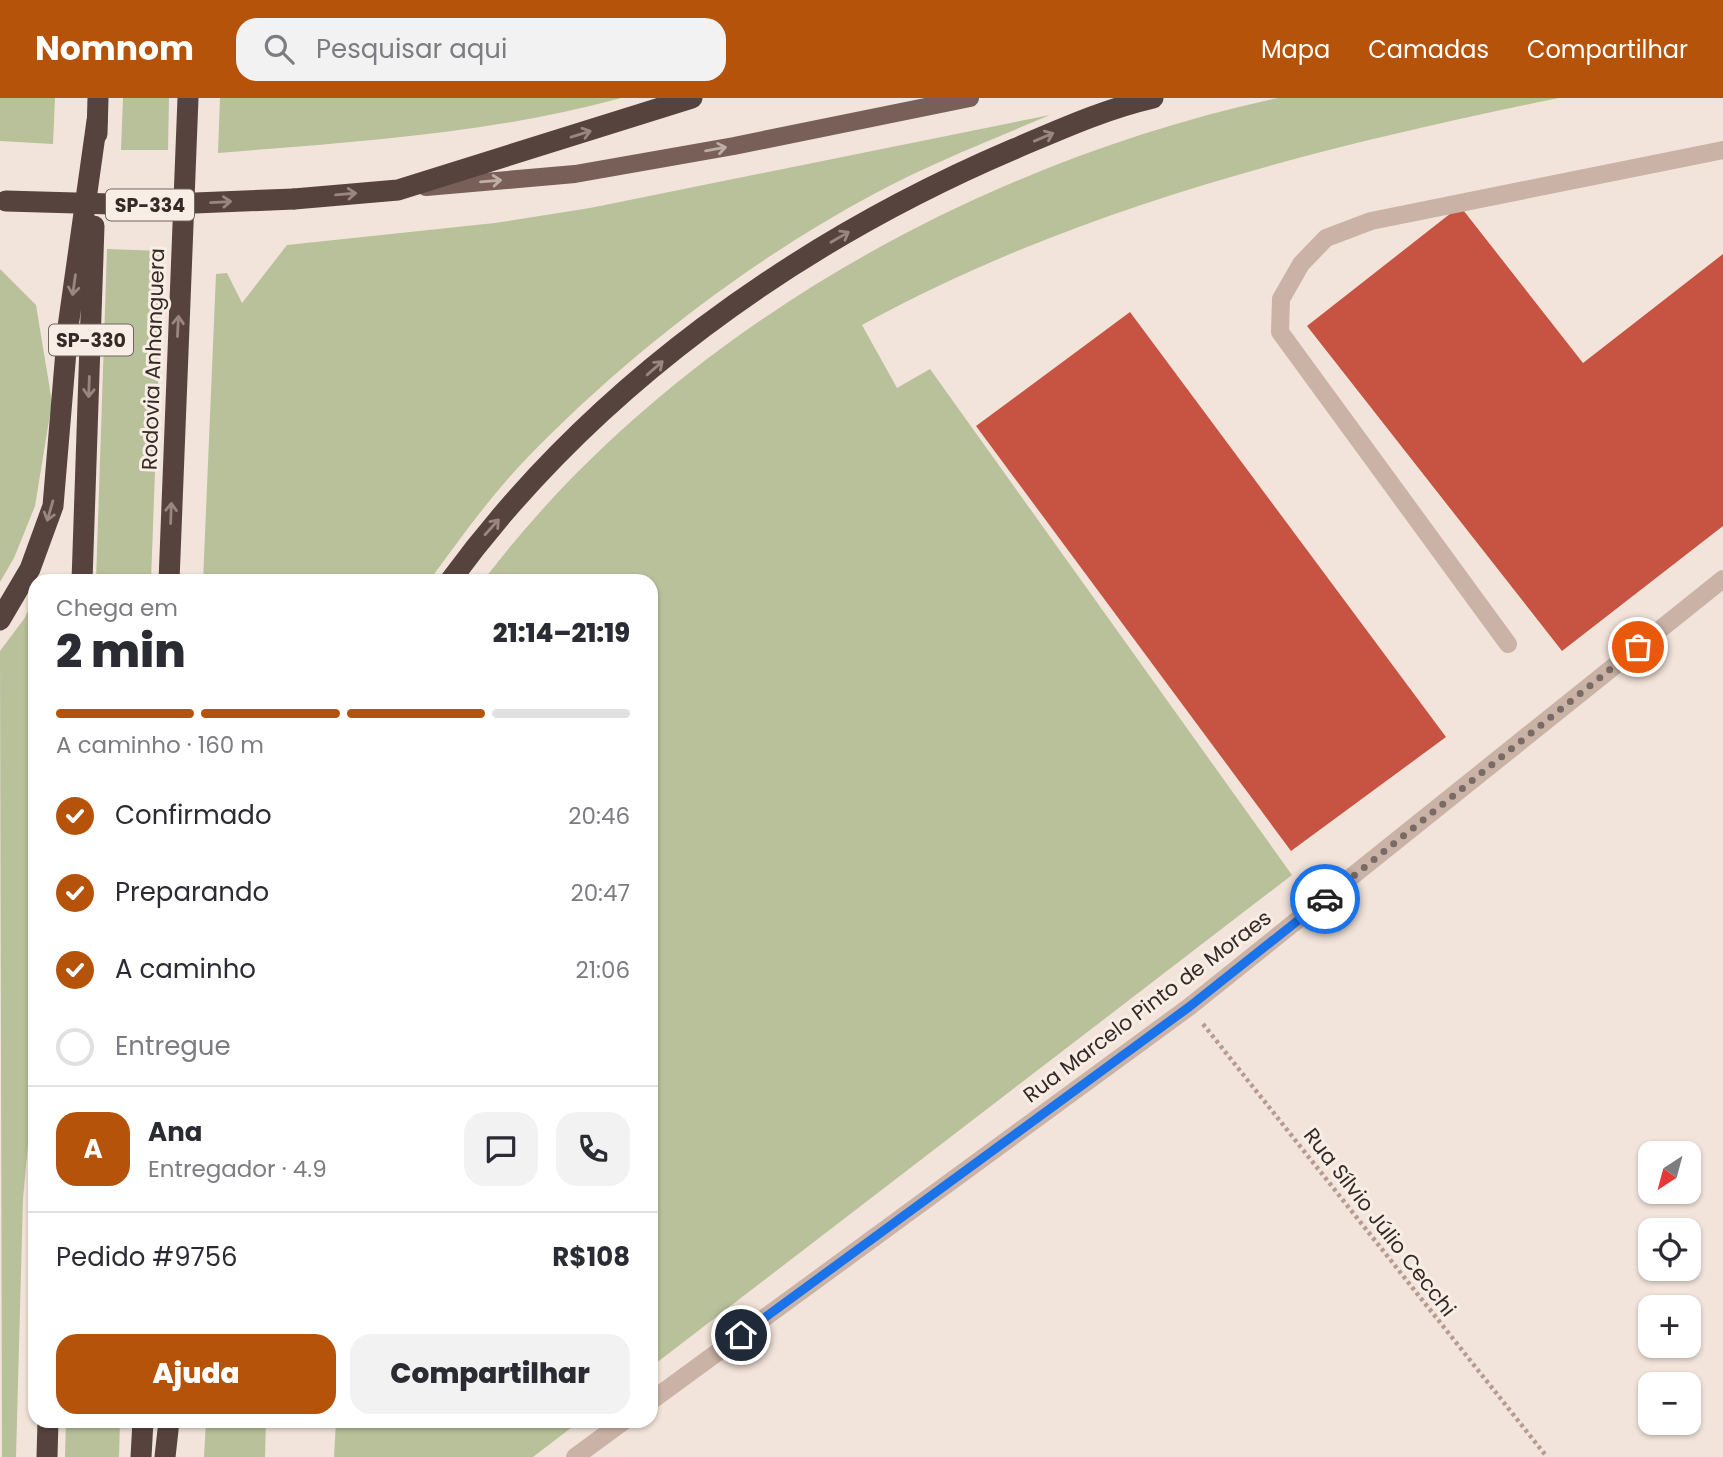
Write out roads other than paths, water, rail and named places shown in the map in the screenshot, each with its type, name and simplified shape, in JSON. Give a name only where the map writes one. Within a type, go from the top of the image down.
[{"type":"highway","name":"SP-330","points":[[82,574],[98,98]]},
{"type":"highway","name":"Rodovia Anhanguera","points":[[169,574],[188,98]]},
{"type":"highway","points":[[398,190],[692,98]]},
{"type":"highway","points":[[455,574],[479,542],[544,469],[608,408],[756,288],[899,203],[959,174],[1067,127],[1153,98]]},
{"type":"highway","points":[[0,621],[30,569],[53,506],[68,327],[97,121]]},
{"type":"highway","name":"SP-334","points":[[2,200],[146,205],[294,199],[398,190]]},
{"type":"highway","points":[[47,1457],[48,1428]]},
{"type":"highway","points":[[141,1457],[143,1428]]},
{"type":"highway","points":[[165,1457],[168,1428]]},
{"type":"main road","points":[[398,190],[575,174],[734,146],[970,98]]},
{"type":"street","points":[[1508,644],[1280,331],[1281,299],[1301,264],[1326,239],[1371,221],[1723,150]]},
{"type":"street","name":"Rua Marcelo Pinto de Moraes","points":[[658,1396],[1189,1007],[1723,579]]},
{"type":"street","points":[[575,1457],[614,1428]]}]
